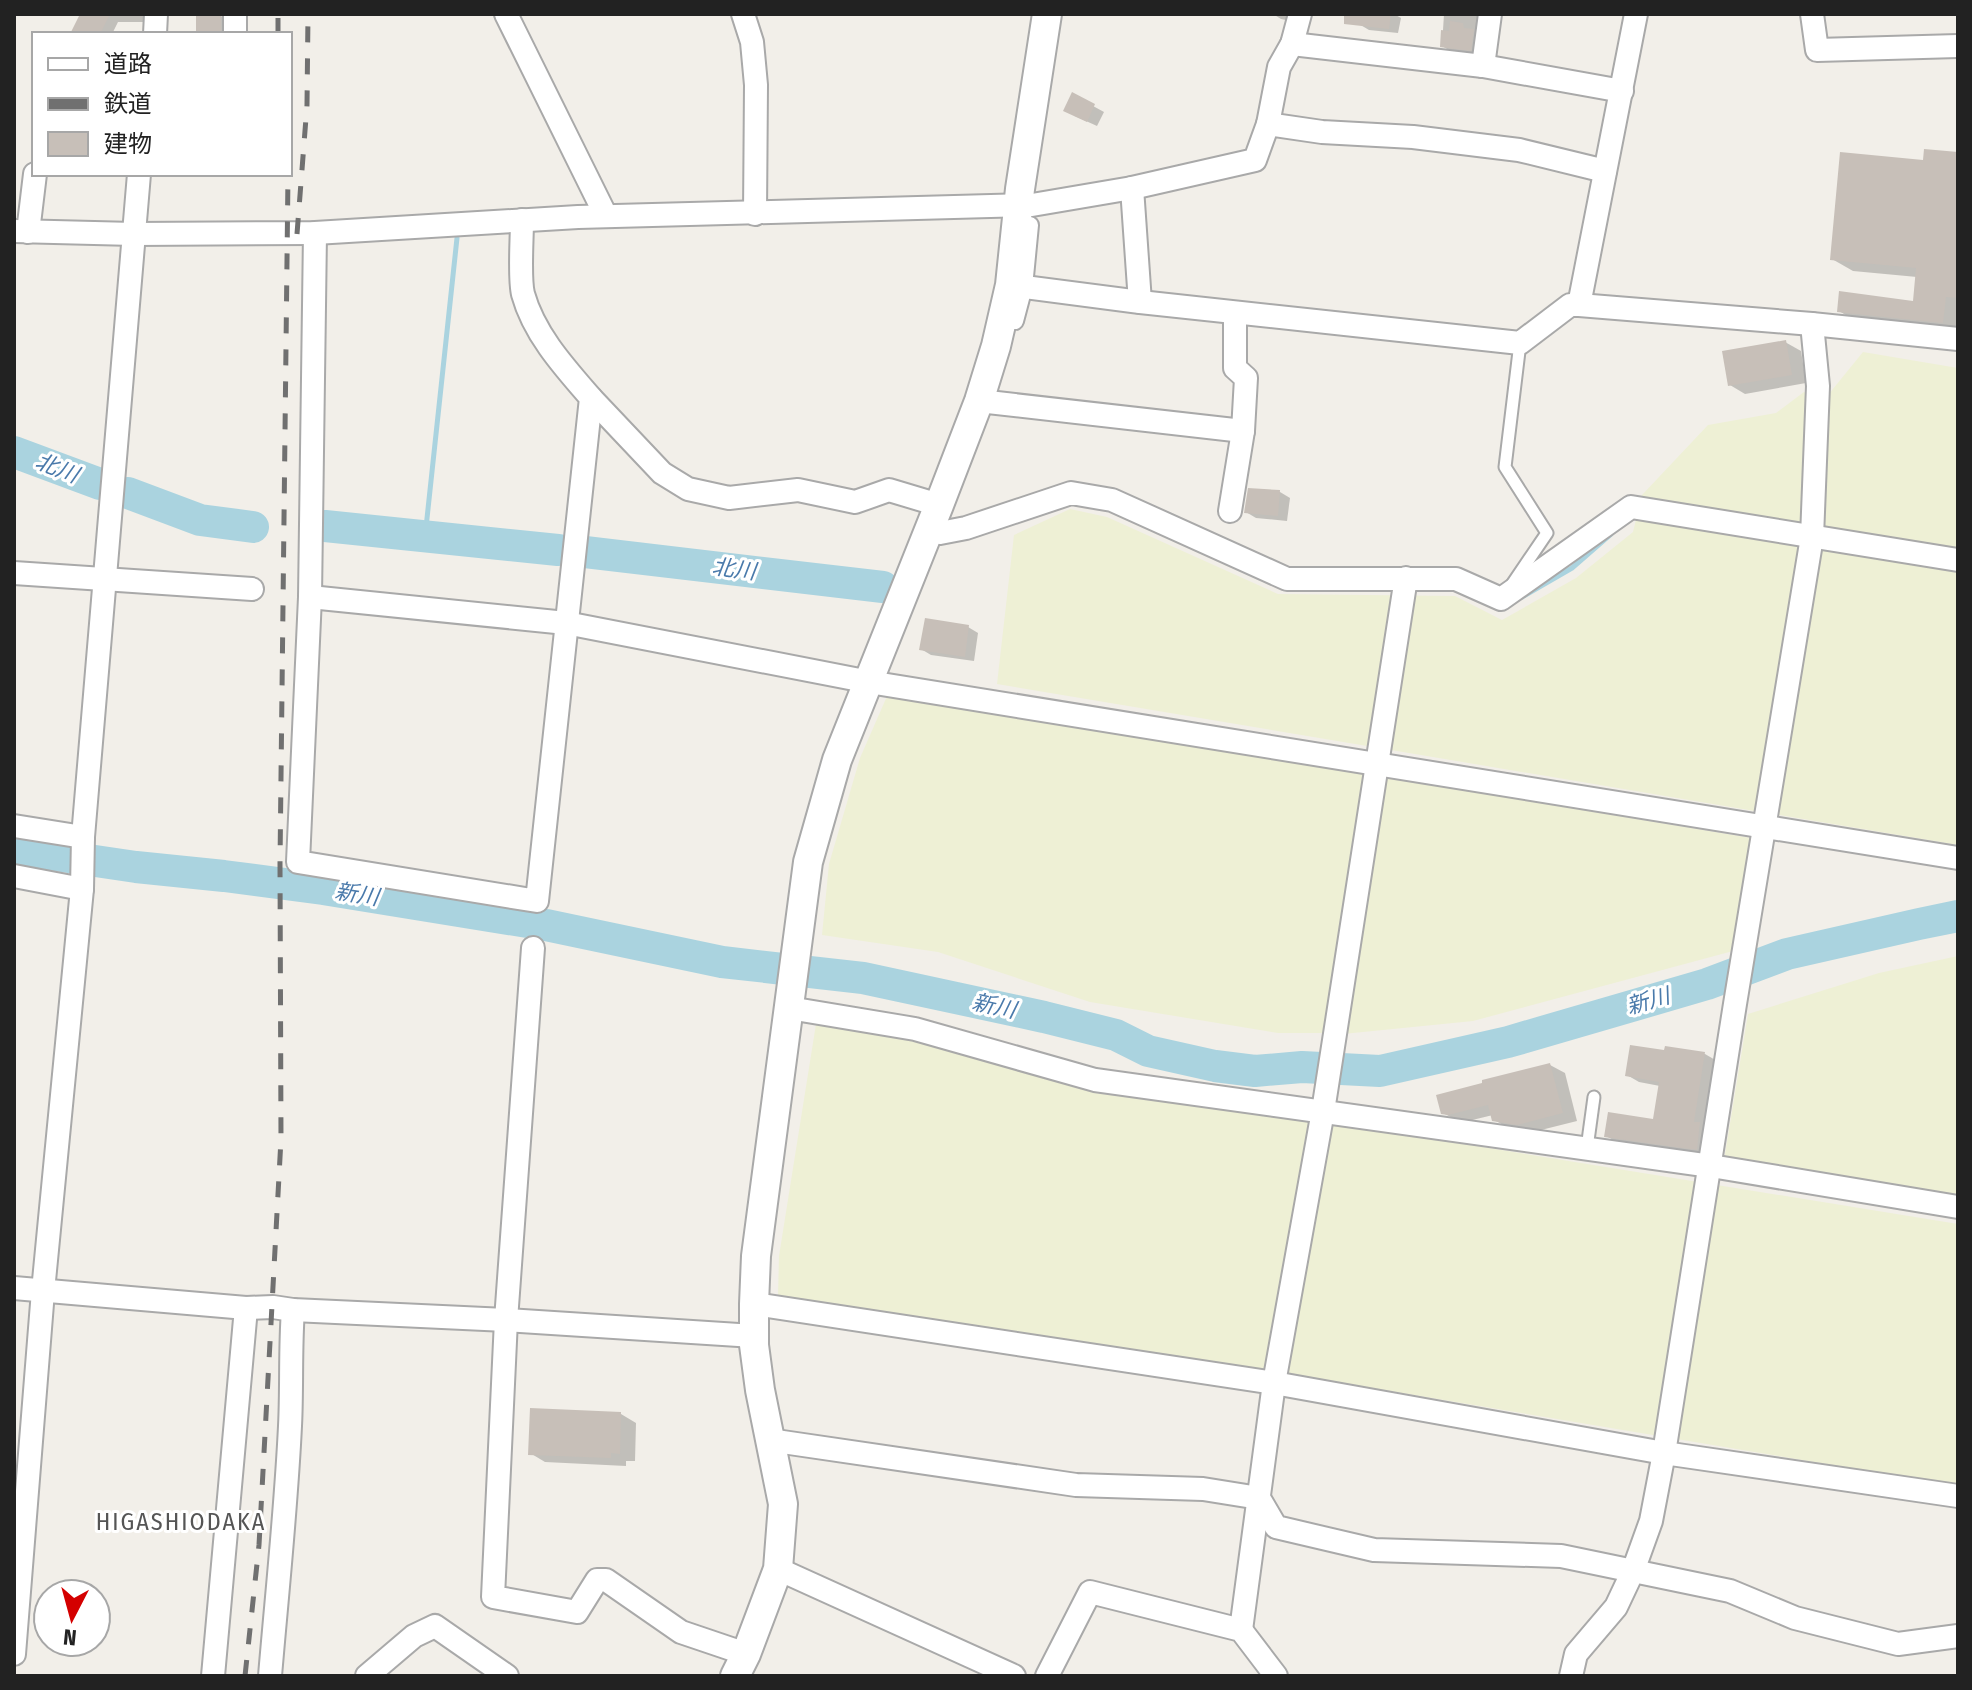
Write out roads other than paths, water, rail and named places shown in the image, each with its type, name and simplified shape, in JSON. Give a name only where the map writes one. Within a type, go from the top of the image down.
[{"type":"street","points":[[506,14],[606,216]]},
{"type":"street","points":[[743,14],[752,42],[756,85],[755,214]]},
{"type":"street","points":[[533,948],[506,1320],[493,1597],[577,1612],[597,1580],[606,1580],[681,1632],[740,1665],[778,1569],[783,1504],[760,1390],[754,1336],[756,1256],[796,1002],[808,862],[837,760],[986,402],[996,346],[1017,286],[1047,14]]},
{"type":"street","points":[[1025,205],[1060,14]]},
{"type":"street","points":[[35,176],[21,231],[315,233],[606,216],[1025,205],[1132,188],[1255,160],[1268,124],[1279,67],[1292,44],[1300,14]]},
{"type":"street","points":[[1483,66],[1490,14]]},
{"type":"street","points":[[1579,305],[1636,14]]},
{"type":"street","points":[[1812,14],[1817,50],[1958,46]]},
{"type":"street","points":[[1292,44],[1483,66],[1622,91]]},
{"type":"street","points":[[1268,124],[1519,150],[1605,171]]},
{"type":"street","points":[[14,1654],[43,1291],[82,889],[83,837],[139,176]]},
{"type":"street","points":[[1132,188],[1140,302]]},
{"type":"street","points":[[522,220],[522,292],[535,323],[562,364],[591,398],[662,473],[688,489],[729,498],[798,490],[855,502],[889,490],[936,522],[966,528],[1071,493],[1112,500],[1287,579],[1456,579],[1501,599],[1631,507],[1958,560]]},
{"type":"street","points":[[315,233],[310,597],[298,862],[537,901],[591,398]]},
{"type":"street","points":[[1017,286],[1520,343],[1570,305],[1958,339]]},
{"type":"street","points":[[1230,511],[1243,431],[1246,378],[1235,368],[1235,313]]},
{"type":"street","points":[[1571,1676],[1576,1654],[1616,1607],[1633,1571],[1651,1521],[1664,1453],[1812,537],[1818,386],[1812,324]]},
{"type":"street","points":[[986,402],[1243,431]]},
{"type":"street","points":[[14,573],[252,589]]},
{"type":"street","points":[[1241,1630],[1274,1383],[1323,1111],[1406,578]]},
{"type":"street","points":[[310,597],[566,623],[871,682],[1958,858]]},
{"type":"street","points":[[14,826],[83,837]]},
{"type":"street","points":[[14,876],[82,889]]},
{"type":"street","points":[[796,1002],[915,1029],[1095,1080],[1711,1166],[1958,1207]]},
{"type":"street","points":[[14,1288],[246,1308],[273,1307],[754,1336]]},
{"type":"street","points":[[754,1304],[1274,1383],[1664,1453],[1958,1496]]},
{"type":"street","points":[[213,1676],[246,1308]]},
{"type":"street","points":[[270,1676],[286,1495],[293,1310]]},
{"type":"street","points":[[769,1440],[1076,1485],[1203,1489],[1259,1498]]},
{"type":"street","points":[[1259,1498],[1276,1527],[1374,1550],[1561,1556],[1730,1591],[1795,1618],[1898,1644],[1958,1636]]},
{"type":"street","points":[[778,1569],[1014,1676]]},
{"type":"street","points":[[1047,1676],[1090,1592],[1241,1630],[1276,1676]]},
{"type":"street","points":[[367,1676],[414,1636],[435,1626],[507,1676]]},
{"type":"lane","points":[[1501,599],[1547,533],[1505,467],[1520,343]]},
{"type":"lane","points":[[1587,1148],[1594,1097]]},
{"type":"waterway","points":[[425,537],[457,238]]},
{"type":"waterway","name":"北川","points":[[14,452],[100,484]]},
{"type":"waterway","name":"北川","points":[[128,493],[200,520],[253,527]]},
{"type":"waterway","name":"北川","points":[[325,526],[558,550]]},
{"type":"waterway","points":[[1522,597],[1572,568],[1611,534]]},
{"type":"waterway","name":"北川","points":[[585,552],[883,587]]},
{"type":"waterway","name":"新川","points":[[14,849],[323,889],[546,925],[722,962],[863,978],[1116,1035],[1148,1051],[1215,1066],[1255,1071],[1302,1067],[1380,1071],[1508,1042],[1707,984],[1787,954],[1958,916]]},
{"type":"railway","points":[[278,14],[278,32]]},
{"type":"railway","points":[[297,234],[307,105],[308,14]]},
{"type":"railway","points":[[245,1676],[259,1545],[281,1139],[280,863],[288,176]]},
{"type":"district","name":"HIGASHIODAKA","points":[[181,1522]]}]
